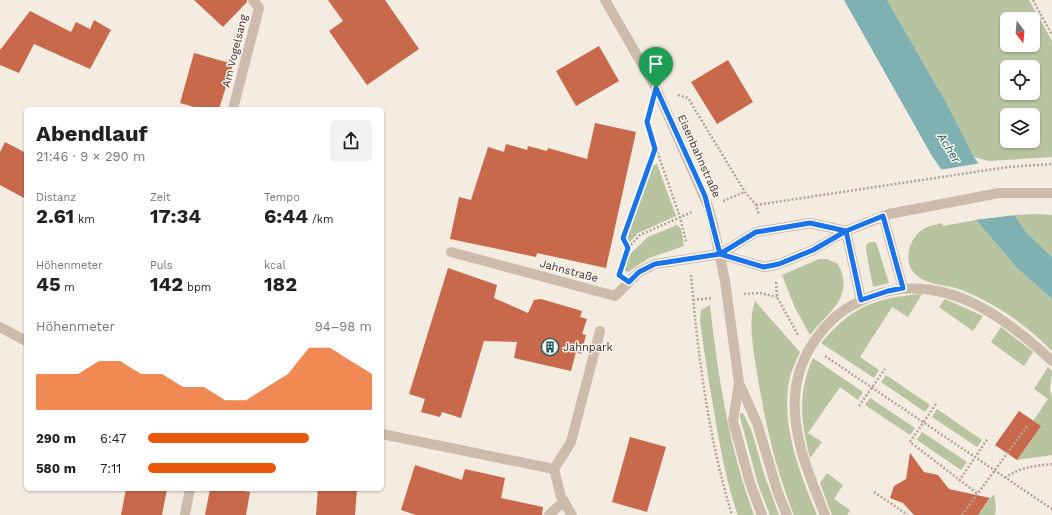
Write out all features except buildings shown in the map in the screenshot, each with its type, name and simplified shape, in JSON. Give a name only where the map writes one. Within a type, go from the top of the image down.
[{"type":"street","name":"Am Vogelsang","points":[[234,107],[259,8],[253,0]]},
{"type":"street","name":"Eisenbahnstraße","points":[[605,0],[656,88],[705,196],[720,254],[727,296],[738,382],[734,421],[750,483],[762,515]]},
{"type":"street","points":[[720,254],[764,267],[772,266],[813,250],[846,231],[883,216],[938,203],[999,193],[1051,193]]},
{"type":"street","points":[[883,216],[903,288]]},
{"type":"street","points":[[720,254],[756,232],[810,223],[846,231]]},
{"type":"street","points":[[846,231],[861,300]]},
{"type":"street","name":"Jahnstraße","points":[[451,252],[615,296],[639,272],[655,264],[720,254]]},
{"type":"street","points":[[825,515],[804,459],[796,423],[795,396],[800,369],[810,347],[836,316],[861,300],[888,291],[903,288],[922,288],[947,293],[987,310],[1006,322],[1038,347],[1052,361]]},
{"type":"street","points":[[0,327],[24,340]]},
{"type":"street","points":[[572,515],[561,497],[554,469],[571,442],[600,331]]},
{"type":"street","name":"Eisenbahnstraße","points":[[738,382],[757,423],[778,492],[787,515]]},
{"type":"street","points":[[384,434],[554,469]]},
{"type":"street","points":[[185,514],[190,491]]},
{"type":"street","points":[[549,515],[564,501]]},
{"type":"path","points":[[1033,0],[1052,35]]},
{"type":"path","points":[[732,515],[712,436],[701,364],[689,259],[680,217],[655,149],[647,122],[656,88],[688,98],[745,192]]},
{"type":"path","points":[[628,248],[623,238],[655,149]]},
{"type":"path","points":[[756,205],[1008,167],[1052,164]]},
{"type":"path","points":[[629,282],[619,275],[628,248],[640,235],[680,217]]},
{"type":"path","points":[[777,297],[801,341],[872,387],[1052,509]]},
{"type":"path","points":[[859,406],[885,369]]},
{"type":"path","points":[[936,404],[910,442],[978,494]]},
{"type":"path","points":[[962,515],[1028,425]]},
{"type":"path","points":[[959,480],[988,438]]},
{"type":"path","points":[[1005,478],[1015,471],[1033,466],[1052,464]]},
{"type":"path","points":[[874,492],[907,515]]},
{"type":"green space","points":[[887,0],[1029,0],[1036,12],[1000,12],[1000,52],[1040,52],[1040,20],[1052,41],[1052,157],[989,161],[974,157],[947,104]]},
{"type":"green space","points":[[657,164],[676,216],[638,233],[628,244],[626,241],[652,166]]},
{"type":"green space","points":[[1014,215],[1052,215],[1052,257],[1026,232]]},
{"type":"green space","points":[[976,220],[1017,268],[1052,299],[1052,351],[1022,324],[999,309],[962,290],[924,280],[914,273],[911,268],[908,256],[909,250],[917,234],[922,230],[942,223],[943,226]]},
{"type":"green space","points":[[677,225],[681,229],[684,246],[649,258],[628,272],[624,270],[627,257],[648,237]]},
{"type":"green space","points":[[870,242],[875,242],[877,245],[889,283],[873,287],[866,250],[866,245]]},
{"type":"green space","points":[[819,259],[827,259],[838,264],[842,276],[842,295],[832,311],[810,335],[795,308],[782,275]]},
{"type":"green space","points":[[922,294],[908,317],[892,307],[860,357],[879,370],[874,378],[821,343],[844,320],[854,312],[866,306],[890,298]]},
{"type":"green space","points":[[945,299],[983,316],[973,331],[939,307]]},
{"type":"green space","points":[[755,301],[800,352],[789,381],[787,398],[788,415],[794,450],[804,483],[817,515],[794,515],[781,479],[771,442],[759,386],[751,326]]},
{"type":"green space","points":[[710,305],[721,385],[731,438],[754,515],[738,515],[729,487],[719,440],[700,321],[701,310]]},
{"type":"green space","points":[[1001,327],[1033,352],[1024,366],[991,342]]},
{"type":"green space","points":[[813,358],[863,392],[858,400],[840,387],[808,433],[822,442],[810,458],[804,432],[802,408],[805,384]]},
{"type":"green space","points":[[1048,367],[1052,371],[1050,390],[1052,397],[1052,455],[1017,460],[1040,426],[1033,421],[1048,399],[1034,389]]},
{"type":"green space","points":[[886,375],[930,405],[925,412],[881,382]]},
{"type":"green space","points":[[870,398],[915,428],[910,435],[865,405]]},
{"type":"green space","points":[[937,409],[982,440],[977,447],[932,417]]},
{"type":"green space","points":[[743,413],[752,432],[764,474],[779,515],[770,515],[758,484],[740,417],[740,414]]},
{"type":"green space","points":[[922,432],[967,462],[961,470],[917,440]]},
{"type":"green space","points":[[827,473],[843,485],[834,499],[850,510],[847,515],[832,515],[820,483]]},
{"type":"green space","points":[[994,494],[996,507],[995,515],[978,515]]},
{"type":"water","name":"Acher","points":[[844,0],[887,0],[947,104],[974,157],[1026,232],[1052,257],[1052,299],[1017,268],[976,220],[932,156]]},
{"type":"pier","points":[[981,163],[1016,215],[974,220],[939,170]]},
{"type":"place","name":"Jahnpark","points":[[550,347]]},
{"type":"route","points":[[656,88],[647,122],[655,149],[623,238],[628,248],[619,275],[629,282],[639,272],[655,264],[720,254],[756,232],[810,223],[846,231],[861,300],[873,295],[903,288],[883,216],[846,231],[813,250],[772,266],[764,267],[720,254],[705,196],[656,88]]}]
